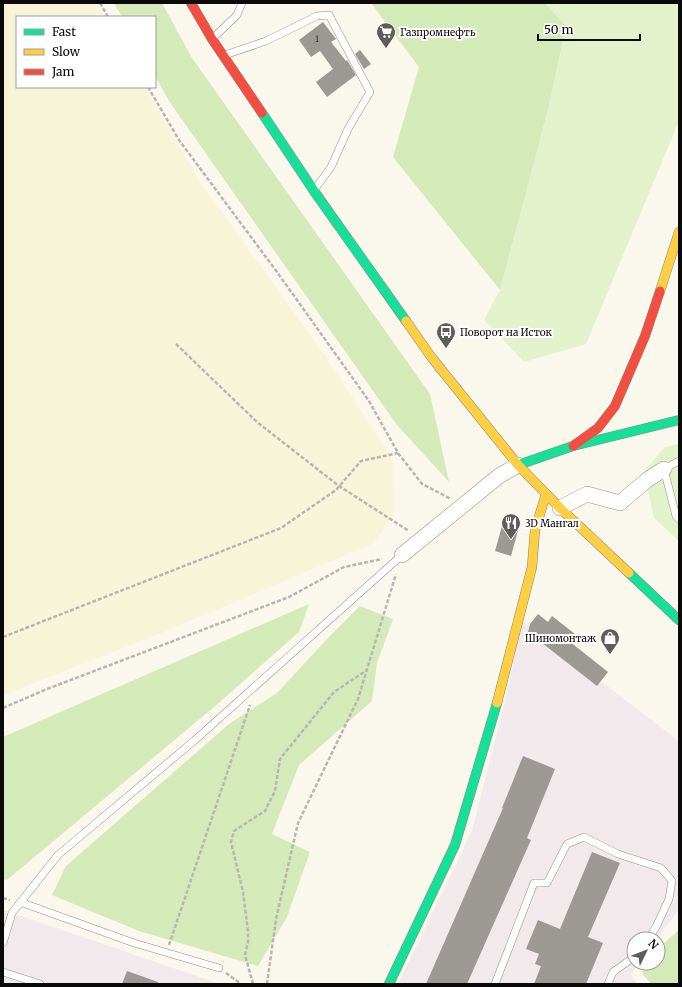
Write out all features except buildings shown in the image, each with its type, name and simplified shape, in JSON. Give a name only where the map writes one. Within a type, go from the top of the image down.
[{"type":"main road","points":[[191,3],[212,39],[314,191],[432,358],[518,465],[560,508],[679,620]]},
{"type":"main road","points":[[573,446],[598,428],[615,406],[645,336],[679,232]]},
{"type":"main road","points":[[518,465],[573,446],[679,420]]},
{"type":"main road","points":[[389,984],[455,845],[501,690],[532,567],[534,530],[546,494]]},
{"type":"street","points":[[402,555],[499,476],[518,465]]},
{"type":"street","points":[[560,508],[587,494],[620,503],[647,480],[664,470]]},
{"type":"lane","points":[[212,39],[237,15],[242,3]]},
{"type":"lane","points":[[223,55],[266,41],[317,16],[329,15],[370,92],[348,129],[330,167],[314,191]]},
{"type":"lane","points":[[679,461],[664,470],[676,516],[679,519]]},
{"type":"lane","points":[[3,943],[12,913],[58,855],[195,740],[402,555]]},
{"type":"lane","points":[[495,984],[534,883],[546,883],[567,844],[584,837],[618,854],[662,868],[672,881],[669,899],[653,931]]},
{"type":"lane","points":[[20,902],[134,943],[219,968]]},
{"type":"lane","points":[[608,984],[613,972],[626,963]]},
{"type":"lane","points":[[3,972],[40,984]]},
{"type":"path","points":[[100,3],[107,16]]},
{"type":"path","points":[[149,88],[179,140],[277,272],[369,401],[398,452],[422,484],[464,506]]},
{"type":"path","points":[[176,344],[258,422],[339,486],[422,539]]},
{"type":"path","points":[[3,637],[281,528],[339,486],[361,461],[398,452]]},
{"type":"path","points":[[3,708],[47,689],[289,597],[344,568],[402,555],[358,700],[298,823],[276,919],[267,984]]},
{"type":"path","points":[[253,984],[245,955],[248,942],[248,931],[243,892],[231,842],[234,831],[264,811],[275,791],[280,759],[334,692],[367,670]]},
{"type":"path","points":[[167,953],[254,687]]},
{"type":"path","points":[[219,968],[241,984]]},
{"type":"shaded area","points":[[3,3],[96,3],[103,16],[16,16],[16,88],[146,88],[200,182],[324,354],[393,460],[394,513],[374,543],[159,634],[3,695]]},
{"type":"shaded area","points":[[522,621],[679,741],[679,909],[663,931],[626,931],[626,971],[633,971],[631,974],[637,984],[398,984],[472,831],[507,693]]},
{"type":"shaded area","points":[[3,910],[220,984],[3,984]]},
{"type":"green space","points":[[114,3],[162,3],[192,58],[430,394],[449,482],[397,425],[169,101],[156,78],[156,16],[121,16]]},
{"type":"green space","points":[[371,3],[545,3],[566,26],[549,106],[500,290],[393,157],[419,67]]},
{"type":"green space","points":[[545,3],[679,3],[679,121],[586,344],[524,362],[484,320],[500,290],[549,106],[566,27]]},
{"type":"green space","points":[[679,444],[679,541],[654,518],[644,471],[665,447]]},
{"type":"green space","points":[[309,604],[299,632],[214,707],[7,880],[3,879],[3,737]]},
{"type":"green space","points":[[360,606],[393,619],[377,663],[372,701],[299,765],[272,834],[310,852],[287,917],[258,966],[139,931],[52,895],[66,866],[229,724],[277,693]]},
{"type":"green space","points":[[679,930],[679,984],[651,984],[642,973],[643,971],[666,971],[666,941]]},
{"type":"traffic: fast","points":[[262,113],[314,191],[406,321]]},
{"type":"traffic: fast","points":[[518,465],[573,446],[679,420]]},
{"type":"traffic: fast","points":[[629,573],[679,620]]},
{"type":"traffic: fast","points":[[389,984],[455,845],[497,703]]},
{"type":"traffic: slow","points":[[660,291],[679,232]]},
{"type":"traffic: slow","points":[[406,321],[432,358],[518,465],[560,508],[629,573]]},
{"type":"traffic: slow","points":[[497,703],[532,567],[535,530],[546,494]]},
{"type":"traffic: jam","points":[[191,3],[212,39],[262,113]]},
{"type":"traffic: jam","points":[[573,446],[598,428],[615,406],[645,336],[660,291]]},
{"type":"place","name":"Газпромнефть","points":[[386,49]]},
{"type":"place","name":"Поворот на Исток","points":[[446,349]]},
{"type":"place","name":"3D Мангал","points":[[511,540]]},
{"type":"place","name":"Шиномонтаж","points":[[610,655]]}]
